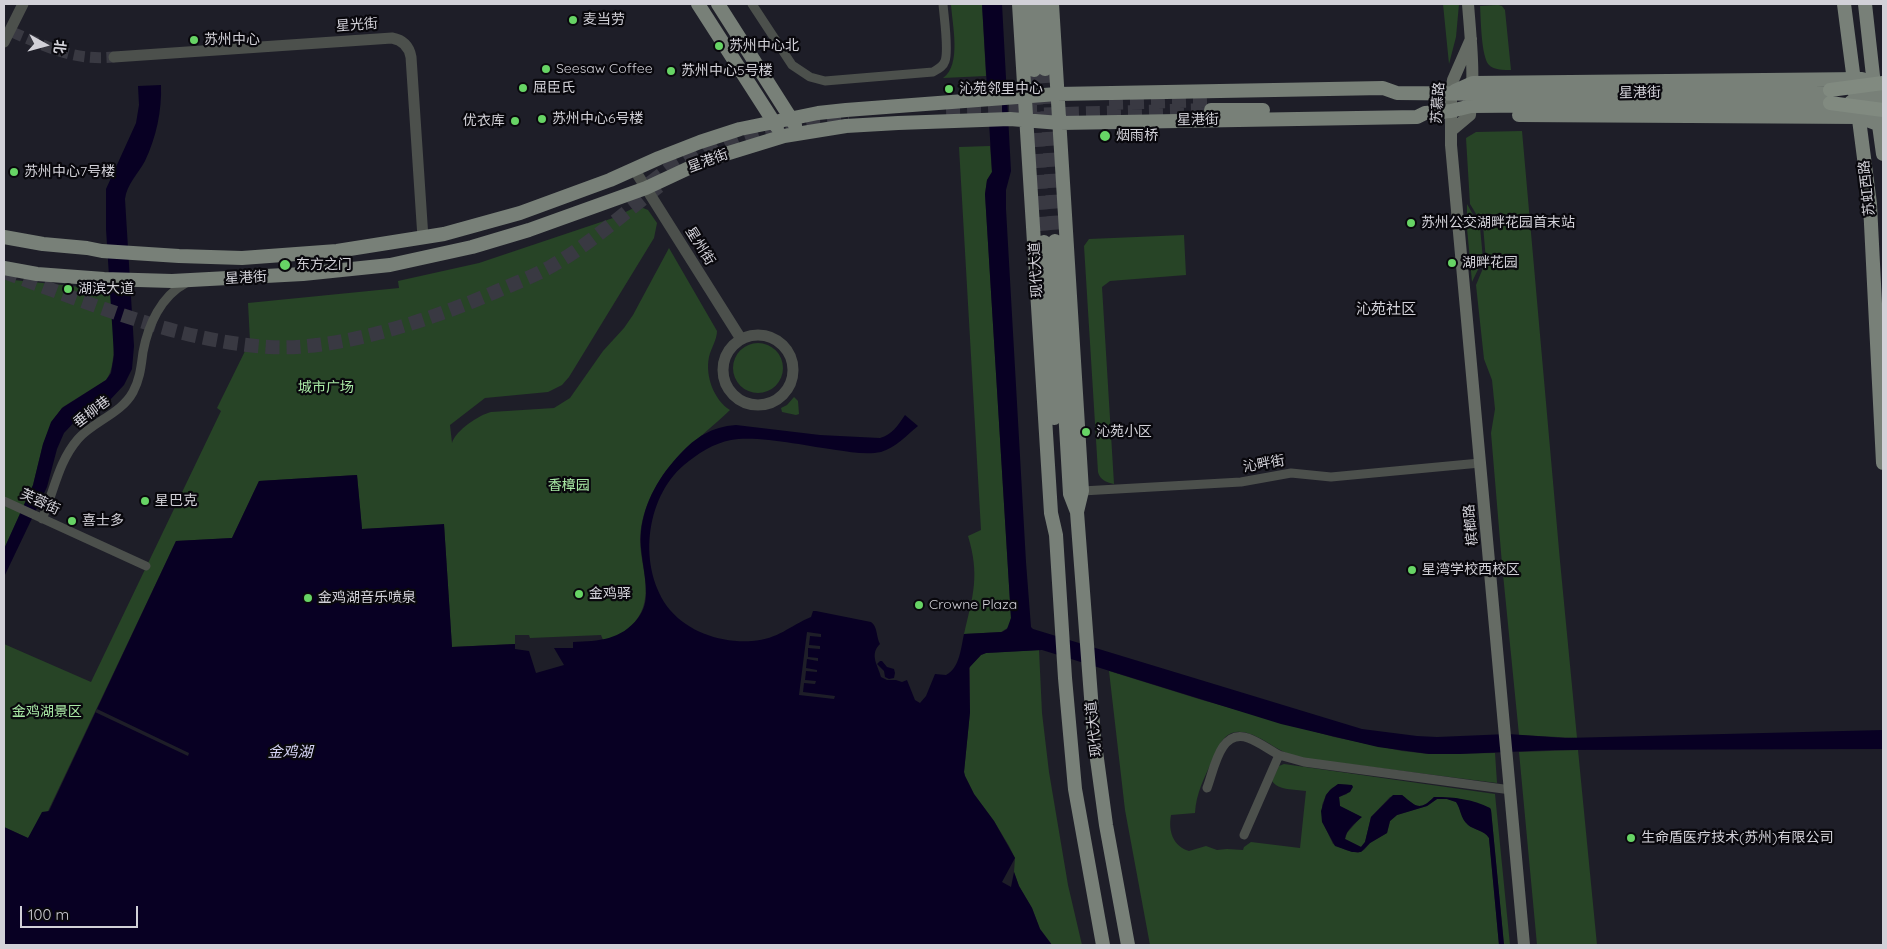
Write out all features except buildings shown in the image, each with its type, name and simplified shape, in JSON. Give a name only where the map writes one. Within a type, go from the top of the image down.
[{"type":"highway","points":[[1830,96],[1879,81]]},
{"type":"highway","points":[[1830,96],[1883,110]]},
{"type":"main road","points":[[698,4],[784,136]]},
{"type":"main road","points":[[718,4],[799,133]]},
{"type":"main road","name":"现代大道","points":[[1019,4],[1050,513],[1056,535],[1063,658],[1075,789],[1103,945]]},
{"type":"main road","points":[[1031,4],[1040,70],[1042,4]]},
{"type":"main road","name":"现代大道","points":[[1052,4],[1082,491],[1077,512]]},
{"type":"main road","name":"苏慕路","points":[[1451,131],[1472,99],[1471,39],[1468,4]]},
{"type":"main road","name":"苏虹西路","points":[[1844,4],[1870,204],[1883,463]]},
{"type":"main road","name":"苏虹西路","points":[[1864,4],[1879,81],[1883,154]]},
{"type":"main road","name":"苏慕路","points":[[1451,131],[1451,92],[1457,71],[1471,39]]},
{"type":"main road","points":[[1472,99],[1853,79],[1879,81]]},
{"type":"main road","name":"星港街","points":[[4,237],[102,251],[242,258],[337,251],[423,238],[507,217],[610,180],[700,142],[773,121],[791,118],[846,110],[1009,98],[1024,95],[1383,88],[1397,93]]},
{"type":"main road","points":[[1451,92],[1472,99],[1859,117],[1881,126]]},
{"type":"main road","name":"星港街","points":[[1425,113],[1417,109],[1211,105],[1384,97],[1397,93],[1451,92]]},
{"type":"main road","name":"星港街","points":[[4,268],[37,274],[104,279],[190,280],[312,274],[390,264],[472,247],[529,230],[646,188],[706,160],[784,136],[869,124],[1010,119],[1060,123],[1417,117],[1425,113],[1451,111],[1472,99],[1830,96],[1883,92]]},
{"type":"main road","name":"星港街","points":[[1830,96],[1883,101]]},
{"type":"main road","name":"槟榔路","points":[[1451,131],[1524,945]]},
{"type":"main road","name":"现代大道","points":[[1056,535],[1060,513],[1050,241],[1070,494],[1077,512],[1088,666],[1100,785],[1128,945]]},
{"type":"street","points":[[4,42],[8,30],[23,4]]},
{"type":"street","points":[[752,4],[792,65],[810,77],[825,81],[933,72],[940,68],[945,62],[946,53],[943,4]]},
{"type":"street","name":"星光街","points":[[114,58],[387,38],[401,41],[408,48],[410,57],[423,238]]},
{"type":"street","name":"星州街","points":[[634,169],[741,338]]},
{"type":"street","name":"垂柳巷","points":[[39,518],[54,491],[58,472],[67,456],[85,432],[123,406],[131,395],[140,375],[147,336],[158,310],[171,293],[190,280]]},
{"type":"street","points":[[753,334],[766,335],[778,340],[787,349],[793,361],[793,374],[787,390],[774,402],[757,405],[747,403],[730,391],[725,383],[723,373],[725,358],[733,345],[741,338],[753,334]]},
{"type":"street","name":"沁畔街","points":[[1082,491],[1241,482],[1291,473],[1331,477],[1480,463]]},
{"type":"street","name":"芙蓉街","points":[[4,501],[146,566]]},
{"type":"street","points":[[1207,788],[1221,752],[1229,739],[1240,736],[1279,755],[1304,762],[1511,790]]},
{"type":"street","points":[[1244,835],[1279,755]]},
{"type":"green space","points":[[951,4],[982,4],[986,76],[943,78],[949,72],[954,54]]},
{"type":"green space","points":[[1443,4],[1459,4],[1456,37],[1449,64]]},
{"type":"green space","points":[[1480,6],[1502,6],[1505,10],[1511,70],[1491,67],[1484,54]]},
{"type":"green space","points":[[1522,131],[1577,738],[1519,735],[1491,433],[1495,409],[1492,380],[1484,359],[1476,285],[1486,261],[1483,225],[1470,204],[1466,138],[1476,132]]},
{"type":"green space","points":[[990,146],[992,172],[987,180],[985,194],[1011,618],[1009,627],[1001,632],[964,634],[974,585],[974,563],[968,536],[981,530],[959,147]]},
{"type":"green space","points":[[1467,204],[1480,227],[1483,259],[1472,282],[1467,228]]},
{"type":"green space","points":[[638,206],[648,210],[657,223],[654,238],[569,377],[562,385],[548,392],[485,398],[450,425],[452,443],[463,428],[491,412],[554,408],[570,398],[603,351],[633,315],[669,248],[717,331],[709,357],[708,372],[715,394],[724,406],[730,410],[685,450],[665,472],[649,500],[640,536],[646,593],[641,612],[632,626],[621,634],[603,640],[601,635],[530,638],[529,635],[515,635],[515,644],[452,647],[444,525],[362,529],[357,475],[259,481],[232,538],[176,541],[48,811],[28,838],[4,827],[4,644],[91,682],[221,411],[217,408],[250,341],[248,303],[399,288],[398,281],[479,263],[613,218]]},
{"type":"green space","points":[[1184,235],[1186,275],[1110,281],[1102,287],[1114,484],[1102,479],[1098,472],[1084,246],[1089,239]]},
{"type":"green space","points":[[4,279],[81,287],[110,287],[114,349],[113,362],[106,380],[63,407],[53,420],[43,444],[33,485],[4,549]]},
{"type":"green space","points":[[753,343],[763,343],[776,350],[783,363],[783,373],[776,386],[763,393],[753,393],[744,389],[737,382],[733,373],[733,363],[737,354],[744,347]]},
{"type":"green space","points":[[794,397],[798,401],[799,414],[782,412],[781,408],[787,405]]},
{"type":"green space","points":[[1039,650],[1042,713],[1049,772],[1068,885],[1082,945],[1052,945],[1040,929],[1014,872],[1015,858],[994,821],[974,794],[964,772],[970,712],[970,666],[981,655],[986,653]]},
{"type":"green space","points":[[1109,671],[1202,700],[1334,737],[1402,751],[1429,754],[1495,753],[1497,783],[1308,759],[1285,752],[1248,733],[1234,732],[1225,737],[1218,747],[1201,786],[1195,813],[1171,815],[1170,827],[1175,842],[1189,851],[1206,846],[1217,850],[1243,850],[1251,842],[1300,848],[1306,791],[1283,788],[1272,781],[1279,766],[1284,764],[1495,794],[1510,945],[1504,945],[1490,808],[1456,798],[1434,797],[1425,805],[1418,806],[1402,795],[1390,797],[1371,817],[1365,842],[1361,847],[1345,839],[1347,833],[1361,817],[1340,806],[1339,797],[1347,794],[1350,785],[1339,784],[1326,795],[1322,805],[1325,827],[1333,844],[1358,853],[1387,833],[1390,821],[1397,815],[1427,806],[1437,799],[1447,799],[1456,802],[1466,822],[1489,838],[1499,945],[1150,945],[1125,810]]},
{"type":"green space","points":[[1578,750],[1597,945],[1537,945],[1519,752]]},
{"type":"water","name":"金鸡湖","points":[[982,4],[1002,4],[1011,171],[1006,190],[1006,209],[1026,562],[1031,627],[1033,629],[1362,729],[1437,737],[1508,734],[1565,738],[1883,730],[1883,749],[1554,750],[1429,754],[1378,747],[1281,724],[1042,650],[986,653],[981,655],[969,668],[970,712],[964,772],[974,794],[994,821],[1015,858],[1002,882],[1011,887],[1014,872],[1040,929],[1052,945],[4,945],[4,827],[28,838],[42,812],[49,811],[176,541],[232,538],[259,481],[357,475],[362,529],[444,524],[452,647],[515,644],[515,649],[529,651],[536,673],[564,665],[554,648],[573,648],[573,642],[609,638],[624,631],[638,618],[643,609],[646,596],[641,532],[649,500],[666,471],[680,454],[698,438],[719,428],[736,425],[820,435],[880,438],[891,432],[905,415],[918,426],[896,444],[881,452],[859,453],[782,442],[742,439],[718,444],[694,457],[671,479],[661,496],[654,515],[650,534],[650,555],[653,575],[660,593],[670,610],[687,625],[707,635],[729,640],[752,641],[770,638],[811,617],[813,611],[871,622],[875,627],[880,644],[875,652],[875,656],[881,677],[887,680],[902,682],[907,680],[915,700],[920,703],[926,696],[935,674],[946,675],[951,672],[959,657],[964,634],[1002,632],[1007,629],[1011,618],[985,194],[987,180],[992,172]]},
{"type":"water","points":[[161,85],[159,114],[152,143],[145,161],[128,189],[125,199],[134,346],[132,369],[124,385],[110,400],[80,416],[64,433],[57,449],[47,487],[4,577],[4,549],[33,485],[43,444],[51,422],[62,408],[106,380],[111,373],[114,355],[106,229],[106,189],[136,123],[139,105],[138,86]]},
{"type":"water","points":[[880,661],[887,667],[894,669],[894,678],[889,679],[885,677],[884,671],[877,664]]},
{"type":"water","points":[[1338,784],[1352,785],[1353,787],[1350,792],[1339,797],[1340,806],[1362,817],[1349,830],[1345,839],[1361,847],[1365,842],[1371,817],[1393,795],[1402,795],[1418,806],[1425,805],[1434,797],[1441,797],[1470,801],[1490,808],[1504,945],[1499,945],[1489,838],[1465,822],[1456,802],[1447,799],[1437,799],[1427,806],[1397,815],[1390,821],[1387,833],[1370,843],[1361,852],[1352,852],[1335,846],[1322,822],[1321,811],[1326,795]]},
{"type":"pier","points":[[807,632],[821,634],[821,637],[810,636],[809,645],[820,646],[820,649],[808,648],[808,657],[818,658],[818,661],[807,659],[806,668],[817,670],[817,672],[806,671],[805,680],[816,681],[815,684],[804,683],[803,692],[835,696],[834,699],[799,695]]},
{"type":"pier","points":[[97,709],[189,753],[188,756],[95,712]]},
{"type":"tunnel","points":[[12,32],[49,48],[73,55],[99,58],[114,57]]},
{"type":"tunnel","points":[[1045,69],[1055,241]]},
{"type":"tunnel","points":[[1034,70],[1044,242]]},
{"type":"tunnel","points":[[1109,103],[1210,100]]},
{"type":"tunnel","points":[[946,108],[1037,106]]},
{"type":"tunnel","points":[[1023,115],[1211,110]]},
{"type":"tunnel","points":[[707,156],[740,141],[776,130],[812,123],[849,120]]},
{"type":"tunnel","points":[[650,183],[667,170],[714,142]]},
{"type":"tunnel","points":[[4,272],[134,319],[201,337],[269,347],[325,344],[384,332],[413,323],[469,303],[536,274],[550,267],[606,229],[659,186]]},
{"type":"place","name":"麦当劳","points":[[573,20]]},
{"type":"place","name":"苏州中心","points":[[194,40]]},
{"type":"place","name":"苏州中心北","points":[[719,46]]},
{"type":"place","name":"Seesaw Coffee","points":[[546,69]]},
{"type":"place","name":"苏州中心5号楼","points":[[671,71]]},
{"type":"place","name":"屈臣氏","points":[[523,88]]},
{"type":"place","name":"沁苑邻里中心","points":[[949,89]]},
{"type":"place","name":"苏州中心6号楼","points":[[542,119]]},
{"type":"place","name":"优衣库","points":[[515,121]]},
{"type":"place","name":"烟雨桥","points":[[1105,136]]},
{"type":"place","name":"苏州中心7号楼","points":[[14,172]]},
{"type":"place","name":"苏州公交湖畔花园首末站","points":[[1411,223]]},
{"type":"place","name":"湖畔花园","points":[[1452,263]]},
{"type":"place","name":"东方之门","points":[[285,265]]},
{"type":"place","name":"湖滨大道","points":[[68,289]]},
{"type":"place","name":"沁苑小区","points":[[1086,432]]},
{"type":"place","name":"星巴克","points":[[145,501]]},
{"type":"place","name":"喜士多","points":[[72,521]]},
{"type":"place","name":"星湾学校西校区","points":[[1412,570]]},
{"type":"place","name":"金鸡驿","points":[[579,594]]},
{"type":"place","name":"金鸡湖音乐喷泉","points":[[308,598]]},
{"type":"place","name":"Crowne Plaza","points":[[919,605]]},
{"type":"place","name":"生命盾医疗技术(苏州)有限公司","points":[[1631,838]]},
{"type":"district","name":"沁苑社区","points":[[1386,309]]},
{"type":"park label","name":"城市广场","points":[[326,388]]},
{"type":"park label","name":"香樟园","points":[[569,486]]},
{"type":"park label","name":"金鸡湖景区","points":[[47,712]]}]
